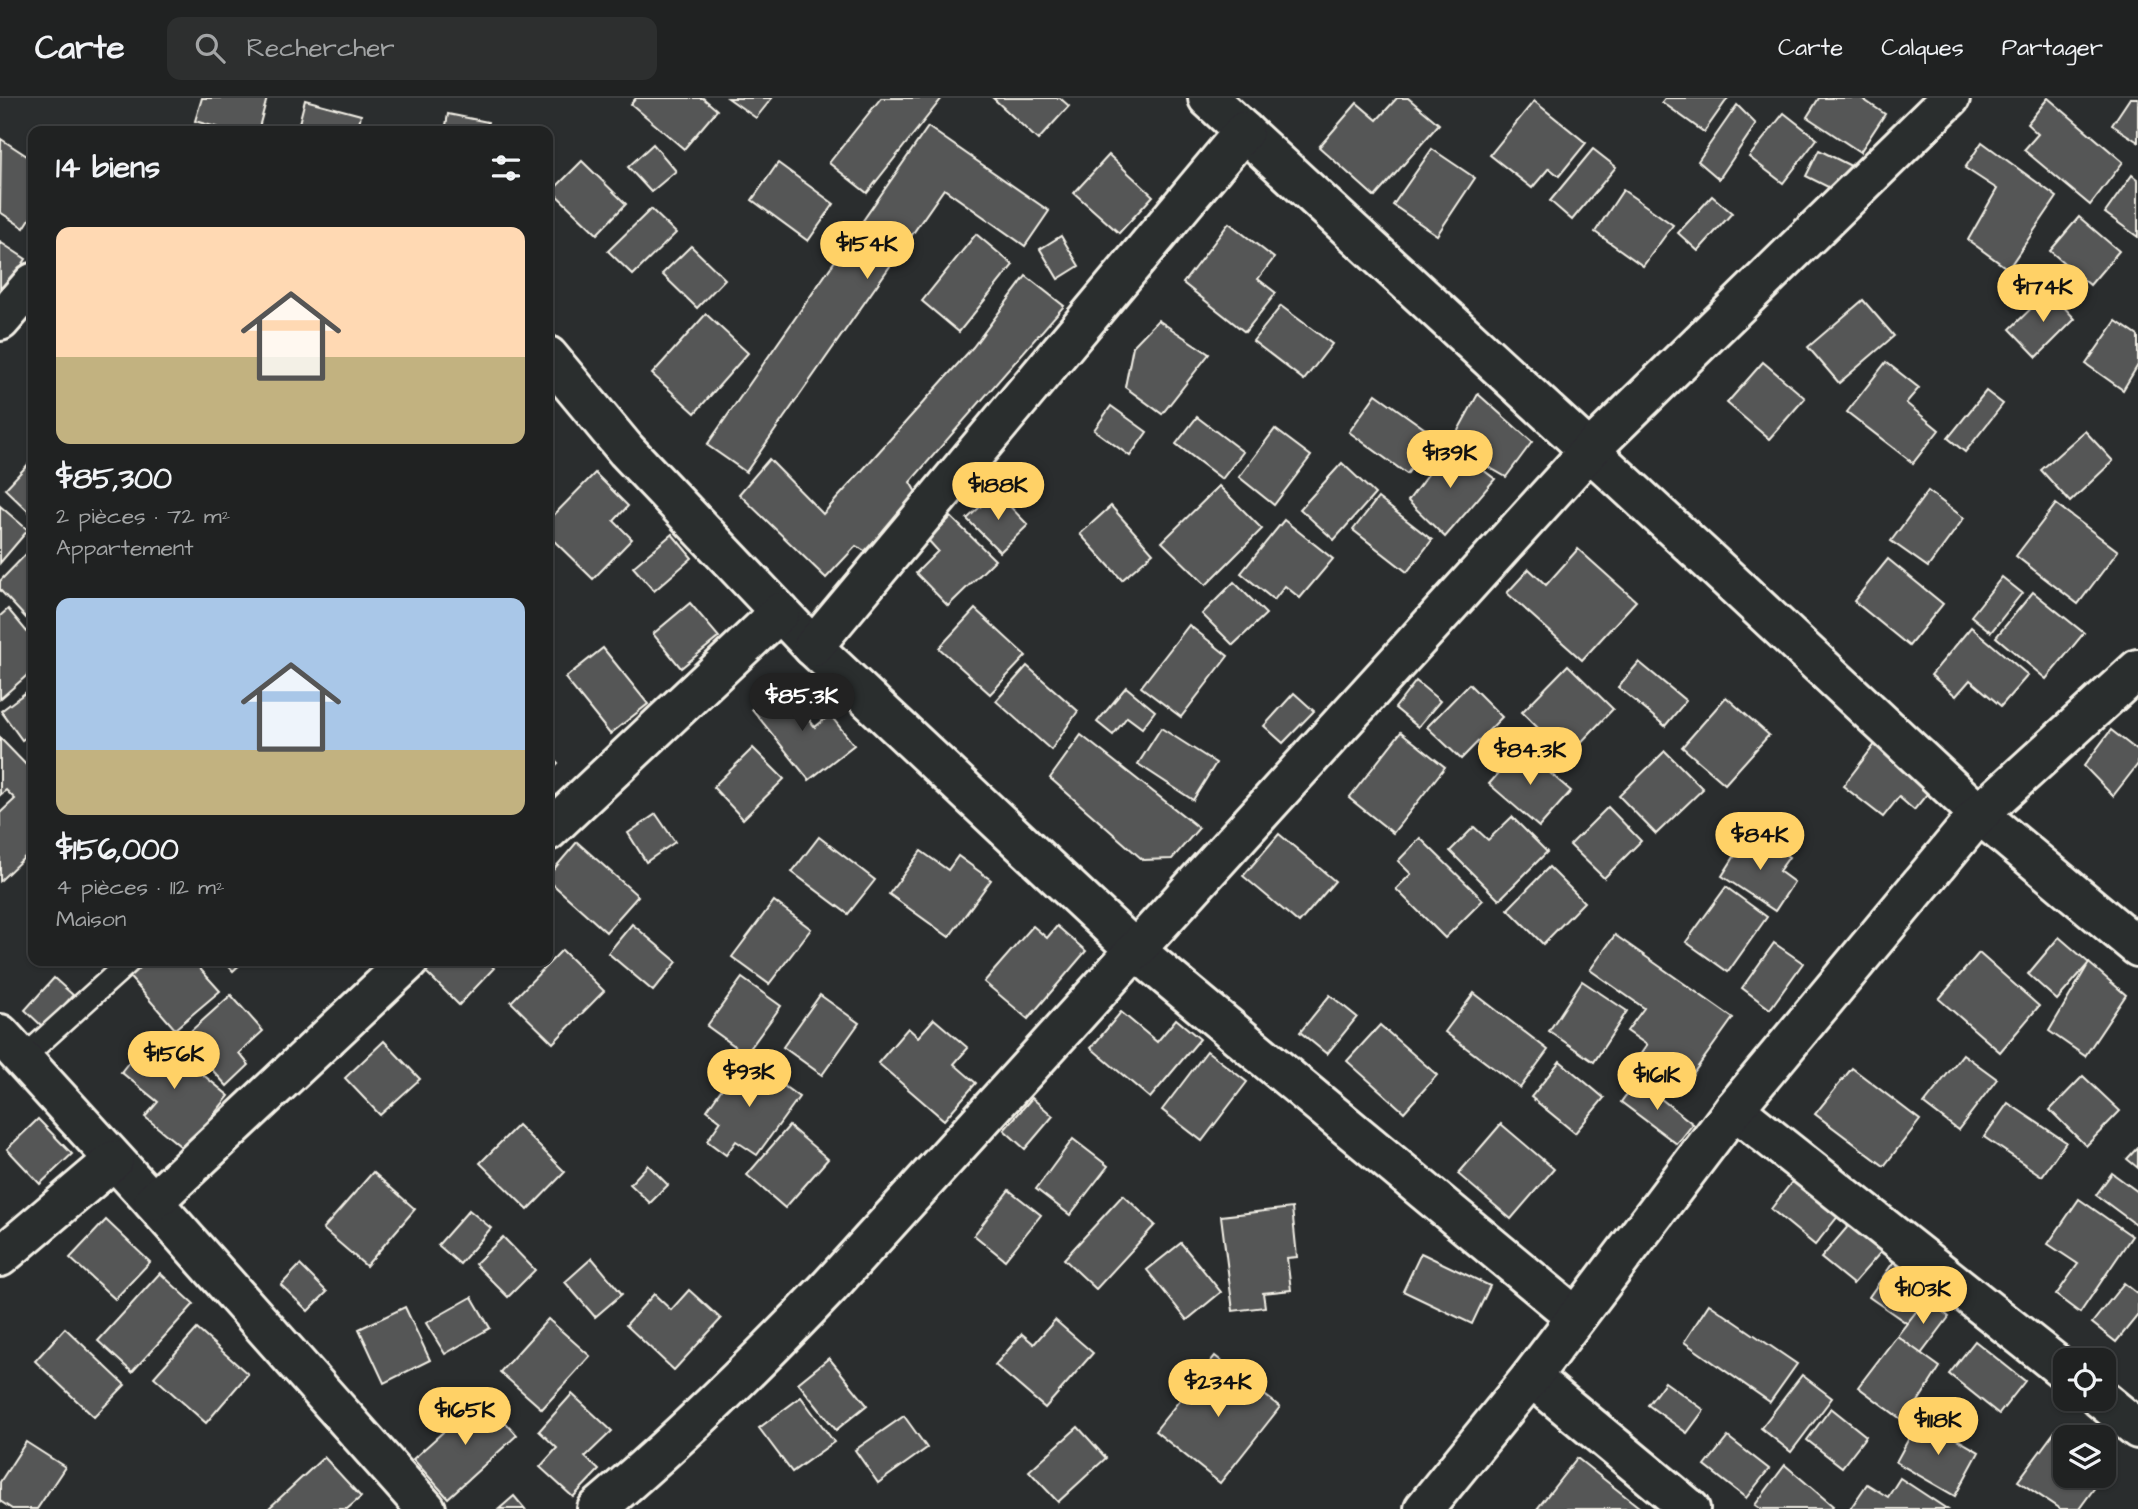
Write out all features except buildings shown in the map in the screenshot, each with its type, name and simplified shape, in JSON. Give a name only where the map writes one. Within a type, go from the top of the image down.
[{"type":"street","points":[[1208,98],[1979,814],[2138,947]]},
{"type":"street","points":[[597,1509],[658,1458],[751,1369],[939,1168],[1589,451],[1950,98]]},
{"type":"street","points":[[813,647],[1244,131]]},
{"type":"street","points":[[0,321],[28,289]]},
{"type":"street","points":[[553,362],[626,450],[813,647],[1135,950],[1576,1317]]},
{"type":"street","points":[[553,826],[780,612]]},
{"type":"street","points":[[1423,1509],[1531,1377],[1734,1110],[1979,814],[2138,669]]},
{"type":"street","points":[[153,1202],[404,966]]},
{"type":"street","points":[[11,1046],[426,1509]]},
{"type":"street","points":[[1734,1110],[2053,1362]]},
{"type":"street","points":[[0,1257],[114,1160]]},
{"type":"street","points":[[1531,1377],[1690,1509]]},
{"type":"street","points":[[2115,1411],[2138,1429]]},
{"type":"lane","points":[[11,1046],[123,966]]}]
